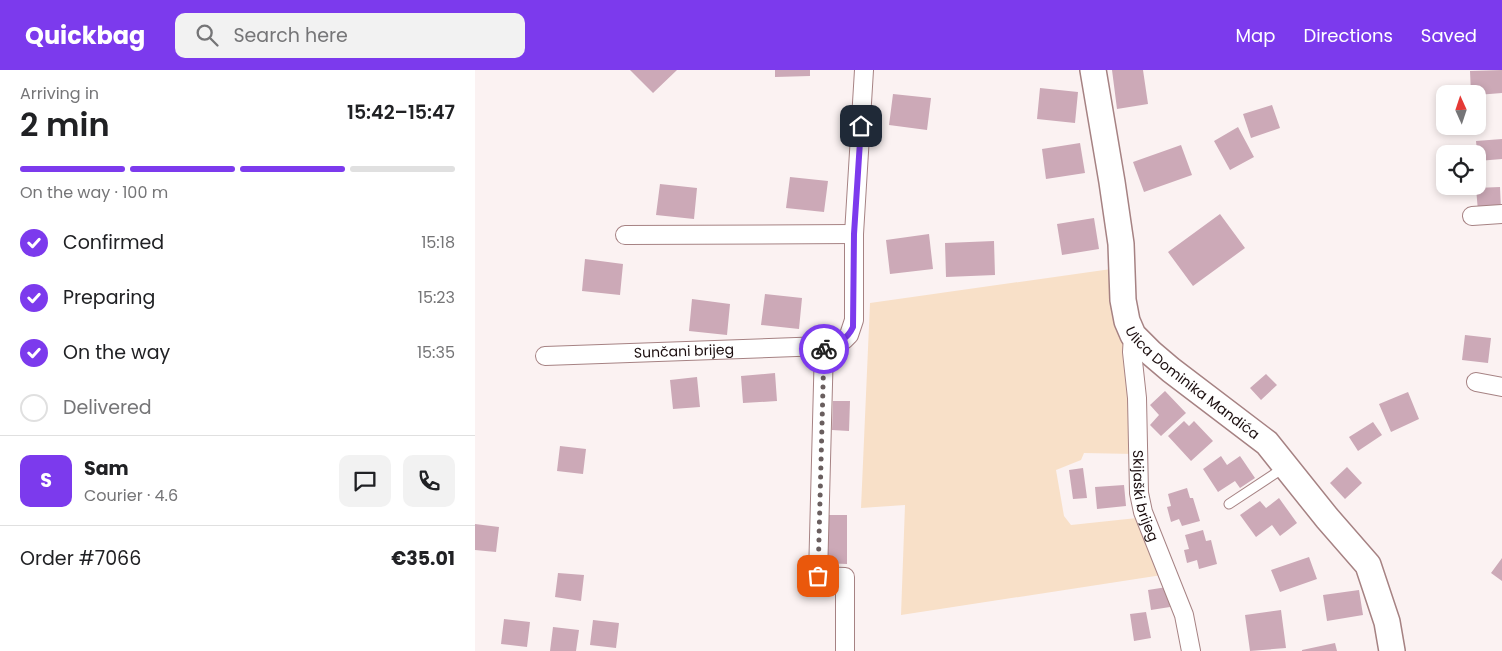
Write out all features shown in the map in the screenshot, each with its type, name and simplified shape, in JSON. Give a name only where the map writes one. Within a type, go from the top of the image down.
[{"type":"street","name":"Sunčani brijeg","points":[[545,356],[824,346],[844,340],[853,327],[854,234],[864,70]]},
{"type":"street","name":"Ulica Dominika Mandića","points":[[1093,70],[1121,244],[1123,300],[1127,321],[1133,335],[1171,370],[1267,443],[1369,565],[1387,622],[1392,651]]},
{"type":"street","points":[[1472,216],[1502,214]]},
{"type":"street","points":[[625,235],[854,234]]},
{"type":"street","name":"Skijaški brijeg","points":[[1133,335],[1132,352],[1137,398],[1139,493],[1143,512],[1184,615],[1191,651]]},
{"type":"street","points":[[824,346],[818,576],[845,577],[845,651]]},
{"type":"street","points":[[1476,382],[1502,387]]},
{"type":"lane","points":[[1229,504],[1286,467]]},
{"type":"shaded area","points":[[1111,269],[1129,358],[1134,454],[1084,453],[1081,460],[1056,470],[1064,516],[1071,525],[1137,518],[1162,575],[901,615],[905,505],[861,508],[870,303]]},
{"type":"building","points":[[630,70],[677,70],[653,93]]},
{"type":"building","points":[[775,70],[810,70],[810,76],[775,77]]},
{"type":"building","points":[[1112,70],[1143,70],[1148,104],[1117,109]]},
{"type":"building","points":[[1502,70],[1502,93],[1486,94],[1486,85],[1471,85],[1470,71]]},
{"type":"building","points":[[1040,88],[1078,92],[1075,123],[1037,119]]},
{"type":"building","points":[[893,94],[931,98],[927,130],[889,125]]},
{"type":"building","points":[[1272,105],[1280,128],[1251,138],[1243,114]]},
{"type":"building","points":[[1238,127],[1254,157],[1230,170],[1214,141]]},
{"type":"building","points":[[1502,139],[1502,159],[1486,160],[1486,145],[1476,145],[1476,141]]},
{"type":"building","points":[[1080,143],[1085,173],[1046,179],[1042,149]]},
{"type":"building","points":[[1181,145],[1192,175],[1144,192],[1133,162]]},
{"type":"building","points":[[790,177],[828,181],[824,212],[786,208]]},
{"type":"building","points":[[660,184],[697,188],[694,219],[656,215]]},
{"type":"building","points":[[1500,187],[1501,210],[1478,211],[1477,195],[1486,195],[1486,188]]},
{"type":"building","points":[[1220,214],[1245,248],[1193,286],[1168,252]]},
{"type":"building","points":[[1094,218],[1099,249],[1062,255],[1057,224]]},
{"type":"building","points":[[929,234],[933,269],[890,274],[886,240]]},
{"type":"building","points":[[994,241],[995,275],[946,277],[945,243]]},
{"type":"building","points":[[585,259],[623,264],[620,295],[582,291]]},
{"type":"building","points":[[765,294],[802,298],[799,329],[761,325]]},
{"type":"building","points":[[692,299],[730,304],[727,335],[689,331]]},
{"type":"building","points":[[1465,335],[1491,338],[1488,363],[1462,360]]},
{"type":"building","points":[[775,373],[777,401],[743,403],[741,376]]},
{"type":"building","points":[[1266,374],[1277,385],[1261,400],[1250,388]]},
{"type":"building","points":[[697,377],[700,407],[673,409],[670,380]]},
{"type":"building","points":[[1165,391],[1186,413],[1161,436],[1150,425],[1159,415],[1150,405]]},
{"type":"building","points":[[1408,392],[1419,419],[1391,432],[1379,404]]},
{"type":"building","points":[[833,401],[850,401],[849,431],[832,430]]},
{"type":"building","points":[[1184,421],[1189,426],[1194,421],[1213,441],[1191,461],[1168,436]]},
{"type":"building","points":[[1373,422],[1382,435],[1358,451],[1349,437]]},
{"type":"building","points":[[560,446],[586,449],[583,474],[557,471]]},
{"type":"building","points":[[1221,456],[1227,465],[1240,456],[1255,478],[1240,488],[1235,481],[1218,492],[1203,469]]},
{"type":"building","points":[[1347,467],[1362,483],[1345,499],[1330,483]]},
{"type":"building","points":[[1083,468],[1087,498],[1073,499],[1069,470]]},
{"type":"building","points":[[1124,485],[1126,506],[1097,509],[1095,487]]},
{"type":"building","points":[[1187,488],[1190,498],[1193,498],[1200,521],[1182,526],[1179,519],[1171,522],[1167,507],[1171,506],[1168,494]]},
{"type":"building","points":[[1279,498],[1297,523],[1280,536],[1272,525],[1256,537],[1240,515],[1260,501],[1266,508]]},
{"type":"building","points":[[821,515],[847,515],[847,564],[821,563]]},
{"type":"building","points":[[475,524],[499,527],[496,552],[475,550]]},
{"type":"building","points":[[1203,530],[1206,541],[1211,540],[1217,564],[1199,569],[1197,560],[1187,563],[1184,550],[1189,549],[1185,535]]},
{"type":"building","points":[[1309,557],[1317,579],[1280,592],[1271,570]]},
{"type":"building","points":[[1502,558],[1502,581],[1491,573]]},
{"type":"building","points":[[558,573],[584,575],[581,601],[555,597]]},
{"type":"building","points":[[1167,587],[1170,607],[1151,610],[1148,590]]},
{"type":"building","points":[[1359,590],[1363,615],[1327,621],[1323,595]]},
{"type":"building","points":[[1281,610],[1286,648],[1250,651],[1245,615]]},
{"type":"building","points":[[1146,612],[1151,638],[1134,641],[1130,614]]},
{"type":"building","points":[[504,619],[530,622],[527,647],[501,644]]},
{"type":"building","points":[[593,620],[619,623],[616,648],[590,645]]},
{"type":"building","points":[[553,627],[579,630],[576,651],[550,651]]},
{"type":"building","points":[[1335,643],[1337,651],[1302,651],[1302,650]]},
{"type":"way so far","points":[[818,576],[824,349]]},
{"type":"route","points":[[824,349],[824,346],[844,340],[853,327],[855,295],[854,234],[861,126]]}]
